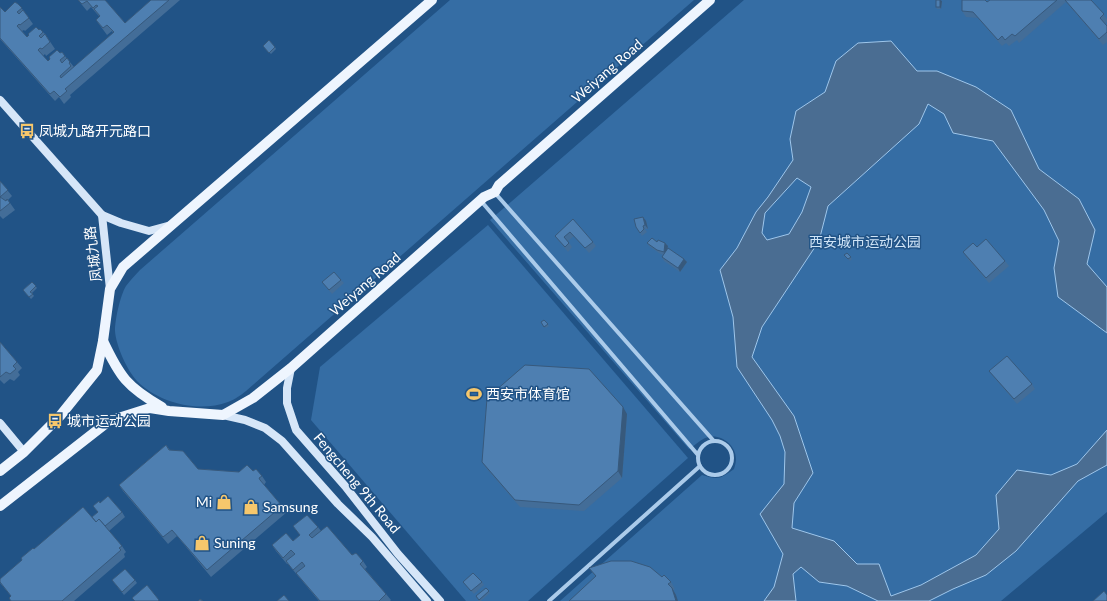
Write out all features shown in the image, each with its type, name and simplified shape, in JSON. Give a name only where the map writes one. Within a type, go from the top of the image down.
[{"type":"main road","points":[[0,471],[24,452],[60,416],[96,370],[103,341],[110,289],[123,267],[432,0]]},
{"type":"main road","name":"Weiyang Road","points":[[223,415],[253,398],[291,368],[484,197],[495,192],[498,185],[710,0]]},
{"type":"main road","points":[[103,341],[119,373],[131,387],[145,398],[169,411]]},
{"type":"main road","points":[[0,506],[109,421],[150,408],[223,415]]},
{"type":"street","points":[[0,100],[102,215],[121,223],[149,231],[172,225]]},
{"type":"street","points":[[480,201],[698,455],[700,466],[708,474],[714,475],[725,471],[729,467],[732,457],[728,447],[724,443],[713,440],[495,192]]},
{"type":"street","name":"凤城九路","points":[[102,215],[110,289]]},
{"type":"street","name":"Fengcheng 9th Road","points":[[291,368],[287,388],[287,403],[296,430],[346,486],[398,554],[440,601]]},
{"type":"street","name":"Fengcheng 9th Road","points":[[223,415],[245,420],[265,428],[282,441],[338,504],[372,538],[427,601]]},
{"type":"street","points":[[0,423],[24,452]]},
{"type":"street","points":[[698,455],[703,445],[713,440]]},
{"type":"street","points":[[548,601],[700,466]]},
{"type":"green space","points":[[450,0],[694,0],[240,396],[216,405],[192,406],[168,400],[146,389],[129,371],[120,351],[116,337],[115,326],[117,315],[126,286],[140,270]]},
{"type":"green space","name":"西安城市运动公园","points":[[744,0],[1107,0],[1107,512],[1001,601],[560,601],[702,475],[712,478],[719,478],[734,469],[736,460],[735,454],[730,444],[721,438],[716,437],[705,438],[689,449],[490,220]]},
{"type":"green space","name":"西安市体育馆","points":[[488,225],[688,458],[528,601],[466,601],[311,420],[320,367]]},
{"type":"shaded area","points":[[891,41],[917,71],[937,71],[976,87],[1011,110],[1039,169],[1079,199],[1095,230],[1087,264],[1107,287],[1107,333],[1058,297],[1054,268],[1059,241],[1044,210],[993,141],[953,133],[944,114],[928,104],[919,124],[828,206],[819,241],[762,327],[752,357],[794,416],[813,473],[794,503],[792,528],[834,541],[857,564],[879,564],[891,596],[921,585],[976,555],[999,529],[996,495],[1017,470],[1051,475],[1077,464],[1107,430],[1107,465],[1078,481],[1016,551],[986,575],[929,601],[878,601],[847,586],[819,582],[801,567],[793,574],[796,601],[764,601],[774,587],[783,554],[760,514],[784,484],[785,452],[780,436],[772,420],[737,367],[733,317],[720,270],[737,248],[756,212],[793,160],[790,139],[796,111],[825,92],[836,61],[858,43]],"holes":[[[797,178],[811,187],[802,212],[789,234],[767,240],[762,233],[765,213]]]},
{"type":"building","points":[[78,0],[105,0],[125,23],[151,0],[169,0],[65,89],[67,91],[60,97],[54,91],[50,94],[0,38],[0,7],[5,12],[15,2],[22,8],[17,12],[19,14],[23,10],[29,18],[17,26],[27,37],[29,35],[28,34],[36,27],[43,32],[39,36],[41,38],[45,34],[50,42],[42,49],[40,48],[38,50],[48,61],[50,59],[49,57],[57,50],[60,53],[62,52],[65,56],[60,60],[62,63],[67,58],[71,66],[60,76],[61,78],[114,32],[107,25],[103,28],[96,20],[100,16],[94,9],[98,6],[96,5],[93,8],[87,1],[82,4]]},
{"type":"building","points":[[936,0],[940,0],[940,7],[936,7]]},
{"type":"building","points":[[962,0],[985,0],[987,2],[990,0],[1057,0],[1015,36],[1012,34],[1005,40],[1002,36],[998,40],[973,12],[962,11]]},
{"type":"building","points":[[1065,0],[1091,0],[1104,14],[1100,18],[1107,26],[1107,32],[1099,39]]},
{"type":"building","points":[[269,40],[275,47],[269,53],[263,46]]},
{"type":"building","points":[[0,181],[8,190],[0,197]]},
{"type":"building","points":[[0,197],[6,201],[7,199],[10,203],[0,211]]},
{"type":"building","points":[[643,217],[645,225],[643,226],[644,229],[640,233],[636,227],[634,219]]},
{"type":"building","points":[[573,219],[593,242],[585,248],[570,232],[564,237],[569,243],[565,247],[555,236]]},
{"type":"building","points":[[652,238],[657,242],[658,240],[665,243],[664,252],[657,250],[647,243]]},
{"type":"building","points":[[986,239],[1005,261],[986,278],[963,252],[973,243],[977,247]]},
{"type":"building","points":[[668,248],[684,259],[678,268],[662,257]]},
{"type":"building","points":[[847,253],[851,257],[848,259],[844,255]]},
{"type":"building","points":[[334,272],[341,280],[329,290],[322,282]]},
{"type":"building","points":[[32,282],[36,286],[30,292],[33,294],[29,297],[23,290]]},
{"type":"building","points":[[544,320],[548,324],[544,327],[541,322]]},
{"type":"building","points":[[0,342],[17,362],[13,366],[16,369],[10,374],[6,372],[0,377]]},
{"type":"building","points":[[1007,356],[1032,384],[1014,399],[989,371]]},
{"type":"building","points":[[525,365],[589,369],[623,407],[618,471],[579,505],[515,500],[482,462],[487,398]]},
{"type":"building","points":[[166,445],[169,450],[183,451],[198,469],[239,472],[247,465],[253,471],[256,469],[262,476],[259,478],[260,480],[282,506],[207,570],[172,530],[163,537],[119,485]]},
{"type":"building","points":[[108,496],[122,512],[105,526],[99,519],[96,522],[92,517],[98,512],[93,506],[99,501],[100,503]]},
{"type":"building","points":[[83,507],[96,522],[99,519],[122,546],[119,548],[121,550],[62,601],[11,601],[9,598],[11,596],[0,582],[0,579],[22,560],[21,558],[33,548],[34,549]]},
{"type":"building","points":[[307,515],[318,527],[309,535],[312,538],[327,526],[352,555],[356,553],[363,561],[360,564],[386,594],[379,601],[320,601],[296,573],[305,566],[302,562],[293,570],[286,561],[295,554],[291,550],[283,558],[272,545],[286,533],[293,541],[300,535],[293,526]]},
{"type":"building","points":[[611,561],[631,561],[650,567],[662,577],[664,575],[671,582],[668,584],[672,588],[676,601],[569,601],[596,576],[589,568]]},
{"type":"building","points":[[125,569],[135,580],[122,592],[112,580]]},
{"type":"building","points":[[473,573],[482,582],[471,591],[463,582]]},
{"type":"building","points":[[147,585],[159,600],[135,601],[132,598]]},
{"type":"building","points":[[486,588],[489,591],[479,600],[476,596]]},
{"type":"building","points":[[1104,591],[1107,595],[1107,601],[1093,601]]},
{"type":"building","points":[[284,595],[289,601],[277,601]]},
{"type":"place","name":"凤城九路开元路口","points":[[27,131]]},
{"type":"place","name":"西安市体育馆","points":[[474,394]]},
{"type":"place","name":"城市运动公园","points":[[55,421]]},
{"type":"place","name":"Mi","points":[[224,502]]},
{"type":"place","name":"Samsung","points":[[251,507]]},
{"type":"place","name":"Suning","points":[[202,543]]}]
